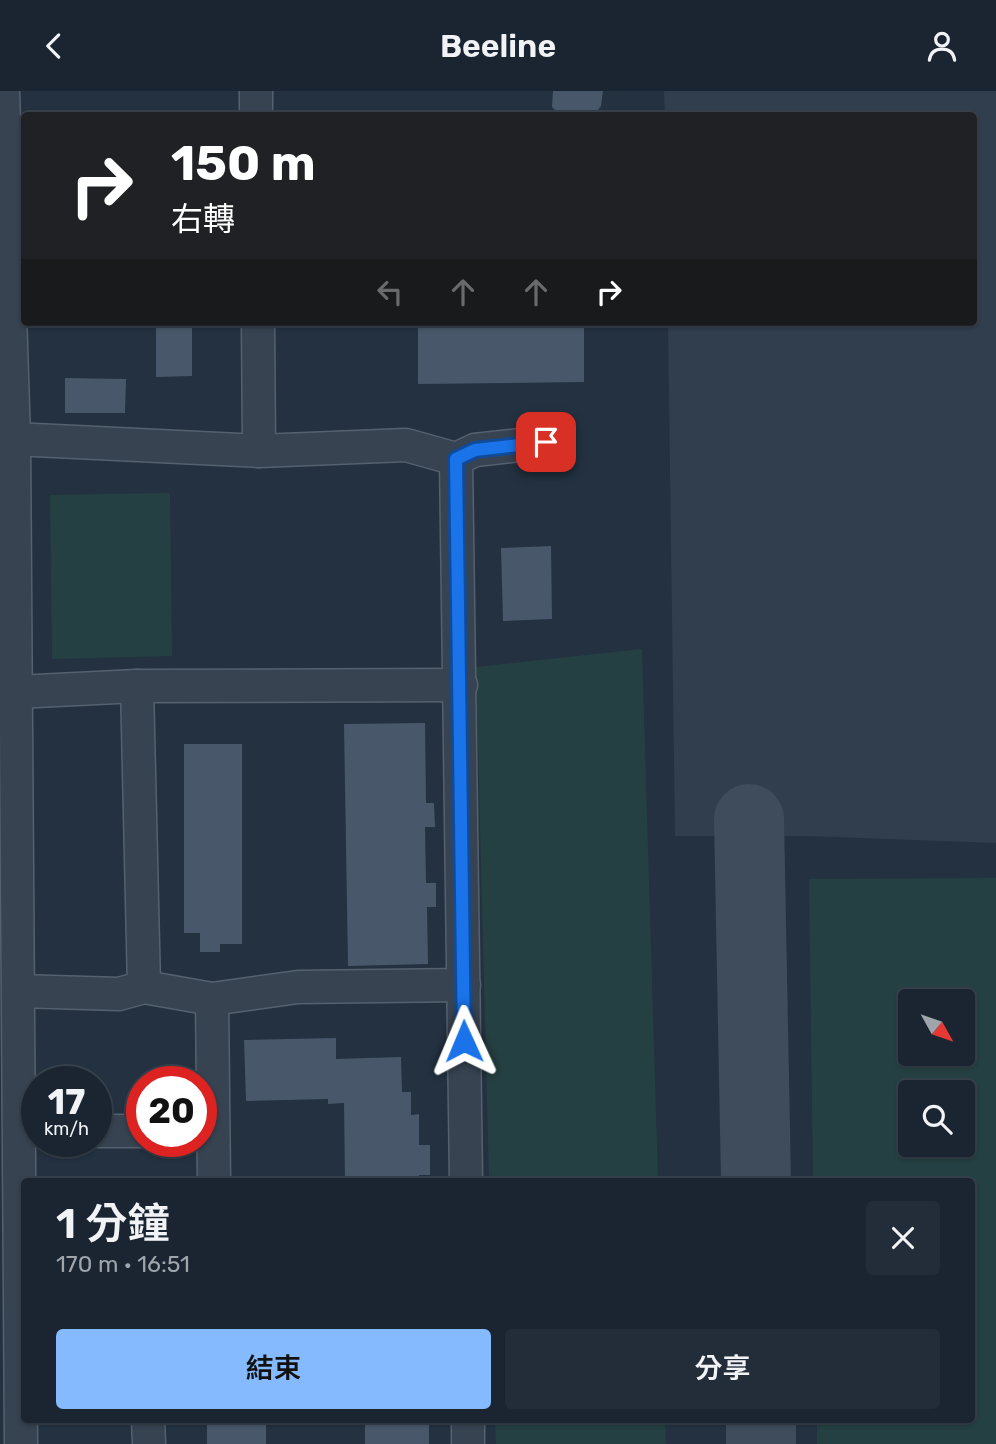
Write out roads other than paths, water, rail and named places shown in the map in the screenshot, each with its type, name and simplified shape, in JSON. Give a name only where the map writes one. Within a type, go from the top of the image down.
[{"type":"street","points":[[3,91],[14,439],[19,991],[24,1066]]},
{"type":"street","points":[[256,91],[256,112]]},
{"type":"street","points":[[258,326],[258,451]]},
{"type":"street","points":[[14,439],[258,451],[406,445],[456,459],[475,450],[546,442]]},
{"type":"street","points":[[456,459],[466,1178]]},
{"type":"street","points":[[16,692],[137,686],[461,685]]},
{"type":"street","points":[[137,686],[144,987]]},
{"type":"street","points":[[19,991],[118,994],[144,987],[212,999],[298,987],[464,985]]},
{"type":"street","points":[[209,1066],[212,999]]},
{"type":"street","points":[[27,1157],[27,1178]]},
{"type":"street","points":[[211,1157],[214,1178]]},
{"type":"street","points":[[21,1423],[21,1444]]},
{"type":"street","points":[[148,1423],[149,1444]]},
{"type":"street","points":[[468,1423],[468,1444]]}]
